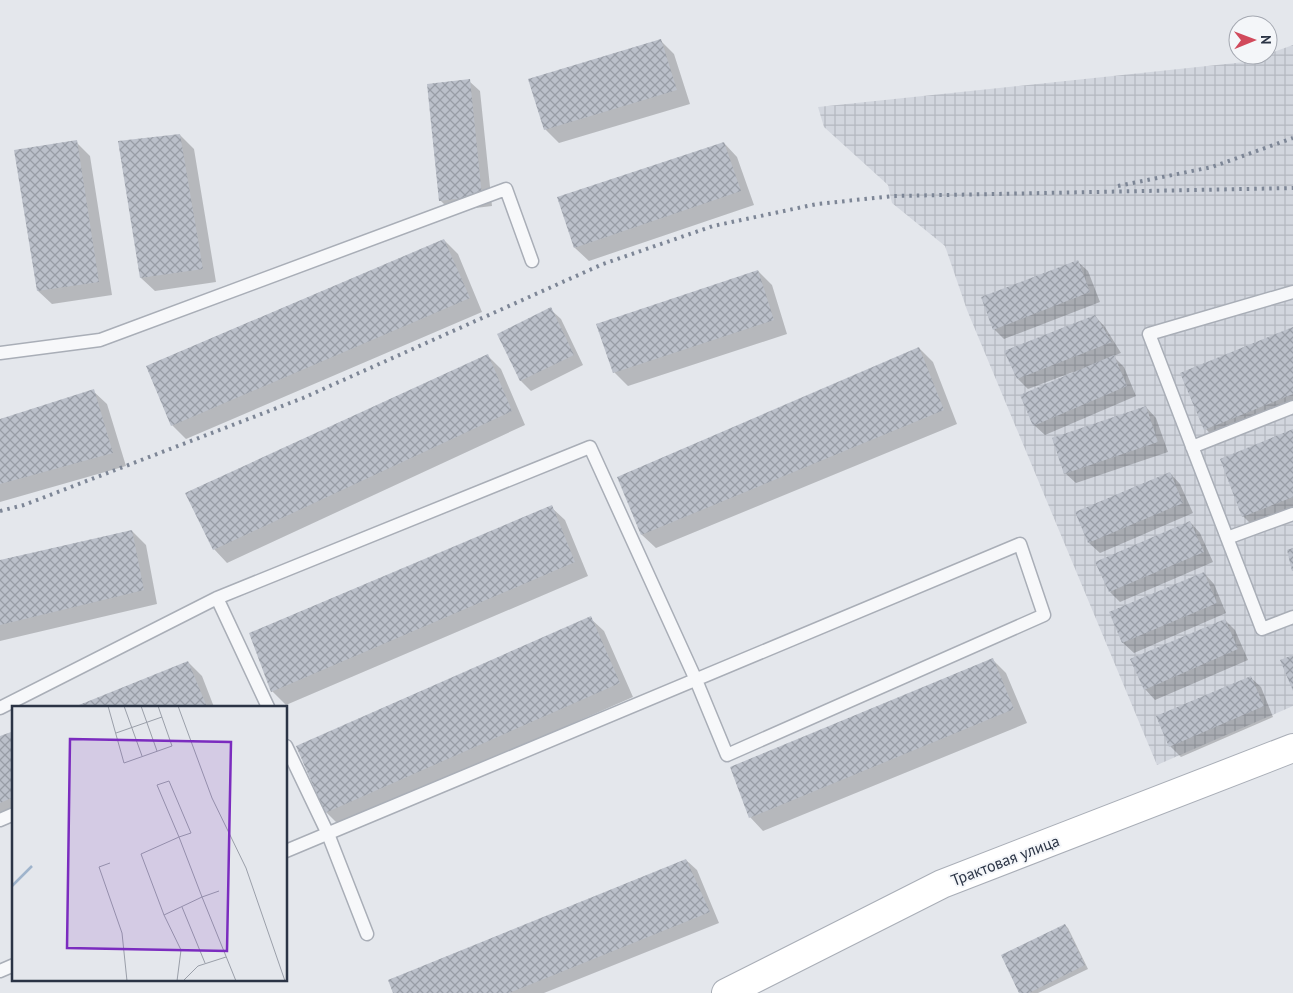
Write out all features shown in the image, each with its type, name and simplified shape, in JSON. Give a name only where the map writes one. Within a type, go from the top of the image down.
[{"type":"main road","name":"Трактовая улица","points":[[726,993],[942,884],[1293,748]]},
{"type":"lane","points":[[0,353],[100,340],[506,189],[532,261]]},
{"type":"lane","points":[[1293,292],[1149,334],[1262,629],[1293,617]]},
{"type":"lane","points":[[1192,447],[1293,406]]},
{"type":"lane","points":[[0,708],[216,598],[590,447],[696,680],[727,755],[1044,615],[1020,544],[696,680],[328,834],[288,850]]},
{"type":"lane","points":[[1227,538],[1293,514]]},
{"type":"lane","points":[[216,598],[268,706]]},
{"type":"lane","points":[[288,750],[328,834],[367,934]]},
{"type":"lane","points":[[0,820],[12,815]]},
{"type":"lane","points":[[0,971],[12,966]]},
{"type":"shaded area","points":[[1293,45],[1293,706],[1157,765],[967,310],[945,246],[892,203],[888,185],[824,127],[818,107],[1228,64],[1278,65],[1278,50]]},
{"type":"building","points":[[661,39],[677,90],[544,130],[528,79]]},
{"type":"building","points":[[470,79],[482,196],[439,201],[427,84]]},
{"type":"building","points":[[180,134],[203,269],[140,278],[118,141]]},
{"type":"building","points":[[77,140],[99,282],[37,291],[14,150]]},
{"type":"building","points":[[724,142],[741,191],[574,248],[557,197]]},
{"type":"building","points":[[444,239],[470,298],[171,426],[146,366]]},
{"type":"building","points":[[1078,260],[1090,292],[993,330],[981,297]]},
{"type":"building","points":[[758,270],[774,320],[613,373],[596,324]]},
{"type":"building","points":[[551,307],[574,355],[520,381],[497,334]]},
{"type":"building","points":[[1095,315],[1112,342],[1017,379],[1004,351]]},
{"type":"building","points":[[1293,327],[1293,394],[1204,430],[1180,373]]},
{"type":"building","points":[[919,347],[944,410],[641,535],[617,477]]},
{"type":"building","points":[[488,354],[512,411],[213,550],[185,493]]},
{"type":"building","points":[[1114,355],[1127,386],[1033,426],[1020,395]]},
{"type":"building","points":[[94,389],[113,453],[0,484],[0,419]]},
{"type":"building","points":[[1146,406],[1158,442],[1064,474],[1052,438]]},
{"type":"building","points":[[1293,429],[1293,497],[1242,517],[1220,459]]},
{"type":"building","points":[[1170,472],[1183,503],[1088,543],[1075,512]]},
{"type":"building","points":[[552,505],[575,562],[271,692],[249,633]]},
{"type":"building","points":[[1190,521],[1204,552],[1109,592],[1095,562]]},
{"type":"building","points":[[132,530],[144,590],[0,625],[0,560]]},
{"type":"building","points":[[1293,548],[1293,571],[1292,571],[1287,550]]},
{"type":"building","points":[[1204,572],[1217,603],[1122,643],[1109,612]]},
{"type":"building","points":[[591,616],[620,683],[325,813],[296,746]]},
{"type":"building","points":[[1225,619],[1238,649],[1144,690],[1130,659]]},
{"type":"building","points":[[1293,655],[1293,691],[1280,660]]},
{"type":"building","points":[[993,658],[1014,709],[749,818],[730,767]]},
{"type":"building","points":[[188,661],[207,706],[76,706]]},
{"type":"building","points":[[1251,676],[1264,706],[1169,747],[1156,716]]},
{"type":"building","points":[[12,732],[12,798],[0,803],[0,736]]},
{"type":"building","points":[[686,859],[710,912],[509,993],[393,993],[388,980]]},
{"type":"building","points":[[1065,924],[1085,965],[1029,993],[1019,993],[1001,955]]},
{"type":"railway","points":[[1118,186],[1212,167],[1293,138]]},
{"type":"railway","points":[[0,511],[24,505],[303,398],[603,264],[713,226],[817,204],[894,196],[1293,188]]}]
